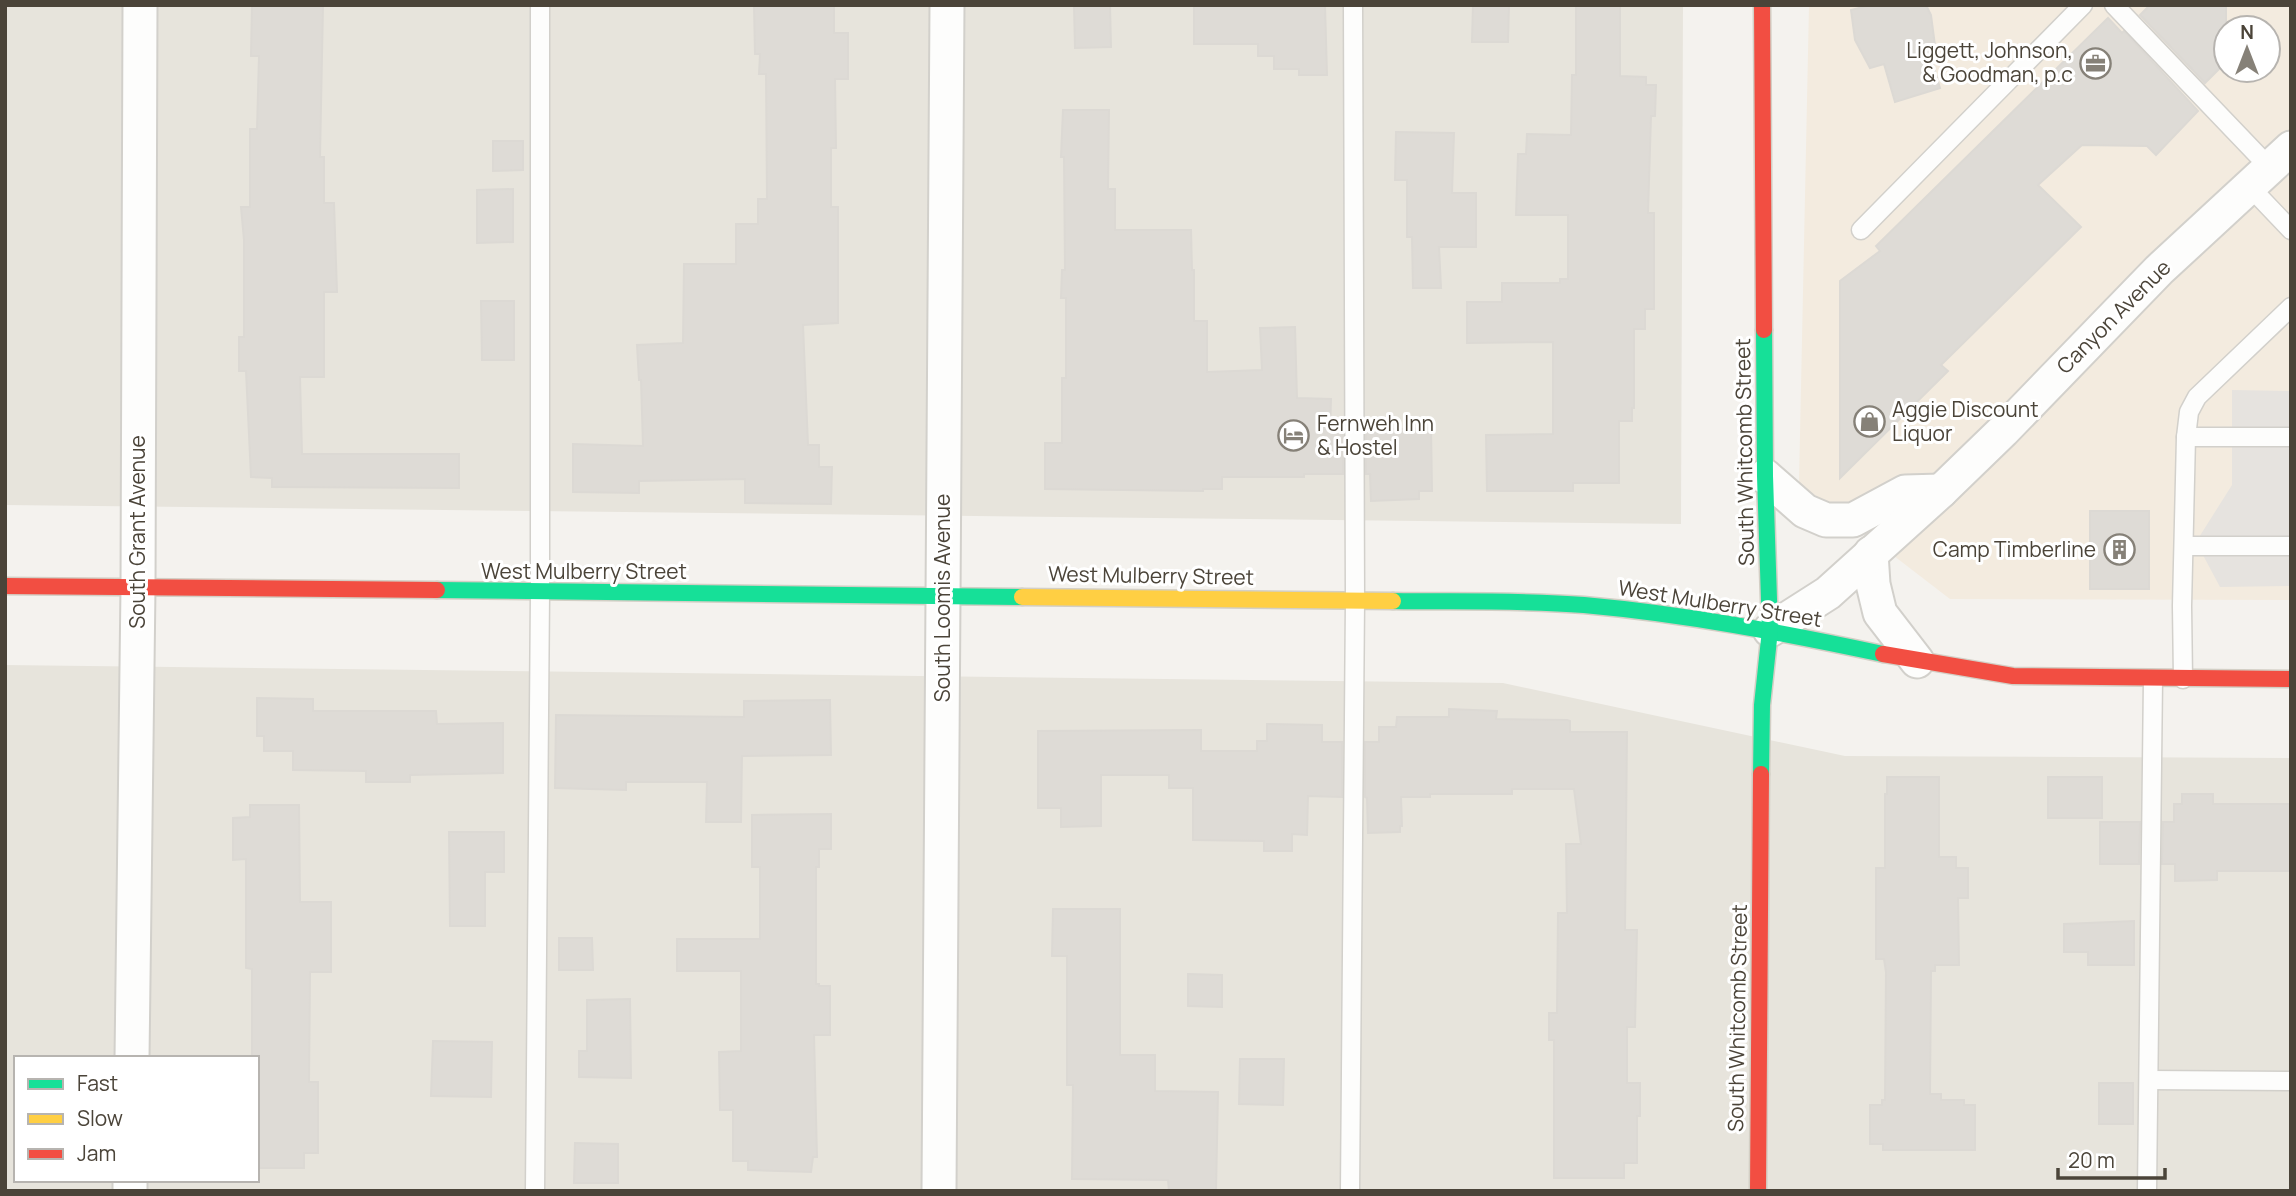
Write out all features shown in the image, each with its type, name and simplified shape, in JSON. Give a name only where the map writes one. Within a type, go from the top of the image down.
[{"type":"main road","name":"South Whitcomb Street","points":[[1758,1191],[1762,705],[1770,630],[1765,476],[1762,5]]},
{"type":"main road","name":"West Mulberry Street","points":[[5,586],[943,595],[1582,605],[1770,630],[1917,662],[2013,676],[2291,679]]},
{"type":"street","name":"South Grant Avenue","points":[[132,1056],[138,589],[140,5]]},
{"type":"street","name":"South Loomis Avenue","points":[[939,1191],[947,5]]},
{"type":"street","name":"Canyon Avenue","points":[[1770,630],[1828,593],[1941,491],[2159,271],[2270,168]]},
{"type":"street","points":[[1765,476],[1805,511],[1826,520],[1853,520],[1905,492],[1941,491]]},
{"type":"street","points":[[1871,553],[1873,584],[1880,613],[1917,662]]},
{"type":"lane","points":[[535,1191],[540,593],[540,5]]},
{"type":"lane","points":[[1350,1191],[1355,600],[1353,5]]},
{"type":"lane","points":[[1861,230],[2083,5]]},
{"type":"lane","points":[[2114,5],[2270,168],[2291,230]]},
{"type":"lane","points":[[2183,679],[2182,606],[2189,412],[2197,397],[2288,313]]},
{"type":"lane","points":[[2186,437],[2291,438]]},
{"type":"lane","points":[[2184,546],[2291,546]]},
{"type":"lane","points":[[2147,1191],[2153,679]]},
{"type":"lane","points":[[2149,1080],[2291,1081]]},
{"type":"shaded area","points":[[5,5],[1683,5],[1681,524],[5,505]]},
{"type":"shaded area","points":[[1809,5],[2291,5],[2291,600],[1950,599],[1799,483]]},
{"type":"shaded area","points":[[2232,390],[2291,391],[2291,586],[2220,587],[2196,542],[2232,485]]},
{"type":"shaded area","points":[[5,665],[1503,683],[1845,756],[2291,758],[2291,1191],[5,1191]]},
{"type":"building","points":[[252,5],[323,5],[320,157],[324,157],[324,203],[334,203],[337,292],[324,292],[324,377],[300,377],[302,454],[459,454],[459,488],[272,487],[272,478],[251,477],[246,371],[239,371],[239,337],[244,337],[244,240],[241,207],[250,207],[250,129],[257,129],[259,56],[251,56]]},
{"type":"building","points":[[754,5],[834,5],[834,33],[848,33],[848,79],[835,79],[836,148],[831,148],[831,207],[838,207],[838,323],[803,325],[808,445],[819,445],[819,467],[832,467],[831,504],[745,503],[745,479],[639,481],[639,493],[573,492],[573,444],[643,446],[637,345],[683,343],[684,264],[736,264],[736,224],[758,224],[758,199],[767,199],[766,74],[759,74],[760,54],[755,54]]},
{"type":"building","points":[[1074,5],[1110,5],[1111,47],[1075,48]]},
{"type":"building","points":[[1194,5],[1325,5],[1327,75],[1299,75],[1299,69],[1274,69],[1274,56],[1258,56],[1258,44],[1194,44]]},
{"type":"building","points":[[1473,5],[1509,5],[1508,42],[1472,42]]},
{"type":"building","points":[[1576,5],[1620,5],[1620,76],[1646,77],[1646,85],[1656,85],[1655,116],[1651,116],[1648,213],[1654,213],[1654,309],[1645,309],[1645,329],[1634,329],[1634,408],[1632,421],[1619,421],[1619,483],[1573,483],[1573,491],[1487,491],[1486,435],[1553,434],[1553,342],[1467,343],[1467,302],[1502,302],[1502,283],[1560,283],[1560,279],[1568,279],[1568,215],[1516,215],[1518,154],[1526,154],[1527,134],[1571,135],[1572,75],[1576,75]]},
{"type":"building","points":[[1871,5],[1926,5],[1931,15],[1936,53],[1930,55],[1940,88],[1895,102],[1884,64],[1870,68],[1855,40],[1851,10]]},
{"type":"building","points":[[2150,5],[2226,5],[2226,14],[2212,14],[2212,76],[2205,83],[2140,15]]},
{"type":"building","points":[[2108,18],[2122,33],[2124,31],[2198,111],[2156,155],[2147,146],[2082,145],[2038,185],[2081,227],[1941,365],[1948,371],[1840,478],[1840,281],[1880,251],[1876,246]]},
{"type":"building","points":[[1063,110],[1109,110],[1108,189],[1115,189],[1115,230],[1191,230],[1194,321],[1207,321],[1207,372],[1262,370],[1260,328],[1295,327],[1297,398],[1331,399],[1330,431],[1343,431],[1343,474],[1222,477],[1222,489],[1203,491],[1045,489],[1045,443],[1062,443],[1062,378],[1066,378],[1066,298],[1061,298],[1062,270],[1065,270],[1064,157],[1061,157]]},
{"type":"building","points":[[1396,132],[1454,133],[1452,193],[1476,193],[1476,247],[1439,247],[1441,288],[1413,288],[1412,237],[1407,237],[1407,180],[1395,180]]},
{"type":"building","points":[[493,141],[523,141],[523,170],[493,171]]},
{"type":"building","points":[[513,189],[513,242],[477,243],[477,190]]},
{"type":"building","points":[[481,301],[514,301],[514,360],[482,360]]},
{"type":"building","points":[[1431,428],[1432,491],[1419,491],[1419,499],[1371,501],[1370,474],[1366,474],[1366,430]]},
{"type":"building","name":"Camp Timberline","points":[[2090,511],[2149,511],[2149,589],[2090,589]]},
{"type":"building","points":[[257,698],[313,699],[313,711],[436,711],[437,724],[503,723],[503,773],[410,775],[410,782],[366,782],[366,771],[293,770],[293,751],[264,751],[264,736],[257,736]]},
{"type":"building","points":[[830,700],[831,755],[742,756],[741,822],[706,822],[707,782],[626,782],[626,790],[555,788],[556,715],[744,717],[744,701]]},
{"type":"building","points":[[1449,709],[1497,711],[1496,719],[1567,720],[1570,721],[1570,732],[1627,732],[1625,930],[1637,930],[1635,1027],[1627,1027],[1627,1083],[1640,1083],[1640,1116],[1637,1116],[1637,1163],[1624,1163],[1624,1178],[1554,1178],[1554,1040],[1549,1040],[1549,1013],[1557,1013],[1558,913],[1567,913],[1566,844],[1581,844],[1574,789],[1512,789],[1512,794],[1430,794],[1430,797],[1401,797],[1400,832],[1368,833],[1365,742],[1379,742],[1379,727],[1396,727],[1397,717],[1449,717]]},
{"type":"building","points":[[1267,724],[1322,725],[1322,742],[1342,742],[1342,797],[1308,796],[1307,835],[1292,834],[1292,851],[1264,851],[1264,841],[1193,840],[1193,788],[1169,788],[1169,775],[1101,775],[1101,826],[1061,827],[1061,808],[1038,808],[1038,731],[1201,730],[1201,751],[1257,751],[1257,741],[1267,741]]},
{"type":"building","points":[[1887,777],[1939,777],[1939,857],[1956,857],[1956,868],[1968,868],[1968,898],[1958,898],[1959,965],[1935,965],[1935,971],[1931,971],[1930,1094],[1941,1094],[1941,1100],[1964,1100],[1964,1105],[1975,1105],[1975,1150],[1883,1150],[1883,1144],[1870,1144],[1870,1105],[1882,1105],[1882,1100],[1885,1100],[1886,972],[1884,959],[1876,959],[1876,868],[1885,868]]},
{"type":"building","points":[[2048,777],[2102,777],[2102,818],[2048,818]]},
{"type":"building","points":[[2182,794],[2213,794],[2213,804],[2291,804],[2291,871],[2217,871],[2217,880],[2175,881],[2175,864],[2162,864],[2163,822],[2174,822],[2174,804],[2182,804]]},
{"type":"building","points":[[250,805],[299,805],[300,902],[331,902],[331,972],[310,972],[309,1082],[318,1082],[318,1153],[304,1153],[304,1168],[259,1168],[259,1056],[252,1056],[252,969],[246,968],[246,859],[233,860],[233,818],[250,817]]},
{"type":"building","points":[[831,814],[831,849],[819,849],[819,867],[816,867],[816,984],[830,986],[830,1035],[814,1035],[817,1157],[813,1157],[811,1172],[748,1170],[748,1161],[733,1161],[733,1110],[720,1110],[719,1052],[741,1051],[741,971],[677,971],[677,939],[760,939],[760,867],[752,867],[752,815]]},
{"type":"building","points":[[2100,822],[2140,822],[2139,864],[2100,864]]},
{"type":"building","points":[[449,832],[504,832],[504,872],[485,872],[485,926],[450,926]]},
{"type":"building","points":[[1053,909],[1120,909],[1120,1055],[1155,1055],[1155,1091],[1218,1092],[1216,1191],[1169,1191],[1168,1180],[1072,1179],[1073,1085],[1067,1085],[1067,956],[1052,956]]},
{"type":"building","points":[[2134,921],[2134,965],[2088,965],[2088,952],[2064,952],[2064,924]]},
{"type":"building","points":[[559,938],[592,938],[593,970],[559,970]]},
{"type":"building","points":[[1188,974],[1222,975],[1222,1007],[1188,1006]]},
{"type":"building","points":[[630,999],[631,1078],[579,1077],[579,1051],[587,1051],[587,1000]]},
{"type":"building","points":[[433,1041],[492,1042],[491,1097],[431,1096]]},
{"type":"building","points":[[1240,1059],[1284,1059],[1283,1105],[1239,1104]]},
{"type":"building","points":[[2099,1083],[2133,1083],[2133,1124],[2099,1124]]},
{"type":"building","points":[[575,1143],[618,1144],[618,1183],[574,1183]]},
{"type":"traffic: fast","points":[[1761,774],[1762,705],[1770,630],[1764,330]]},
{"type":"traffic: fast","points":[[437,590],[1022,597]]},
{"type":"traffic: fast","points":[[1393,601],[1537,602],[1622,609],[1734,625],[1883,654]]},
{"type":"traffic: slow","points":[[1022,597],[1393,601]]},
{"type":"traffic: jam","points":[[1762,5],[1764,330]]},
{"type":"traffic: jam","points":[[5,586],[437,590]]},
{"type":"traffic: jam","points":[[1883,654],[2013,676],[2291,679]]},
{"type":"traffic: jam","points":[[1758,1191],[1761,774]]},
{"type":"place","name":"Liggett, Johnson, & Goodman, p.c","points":[[2096,63]]},
{"type":"place","name":"Aggie Discount Liquor","points":[[1869,422]]},
{"type":"place","name":"Fernweh Inn & Hostel","points":[[1294,436]]},
{"type":"place","name":"Camp Timberline","points":[[2119,550]]}]
